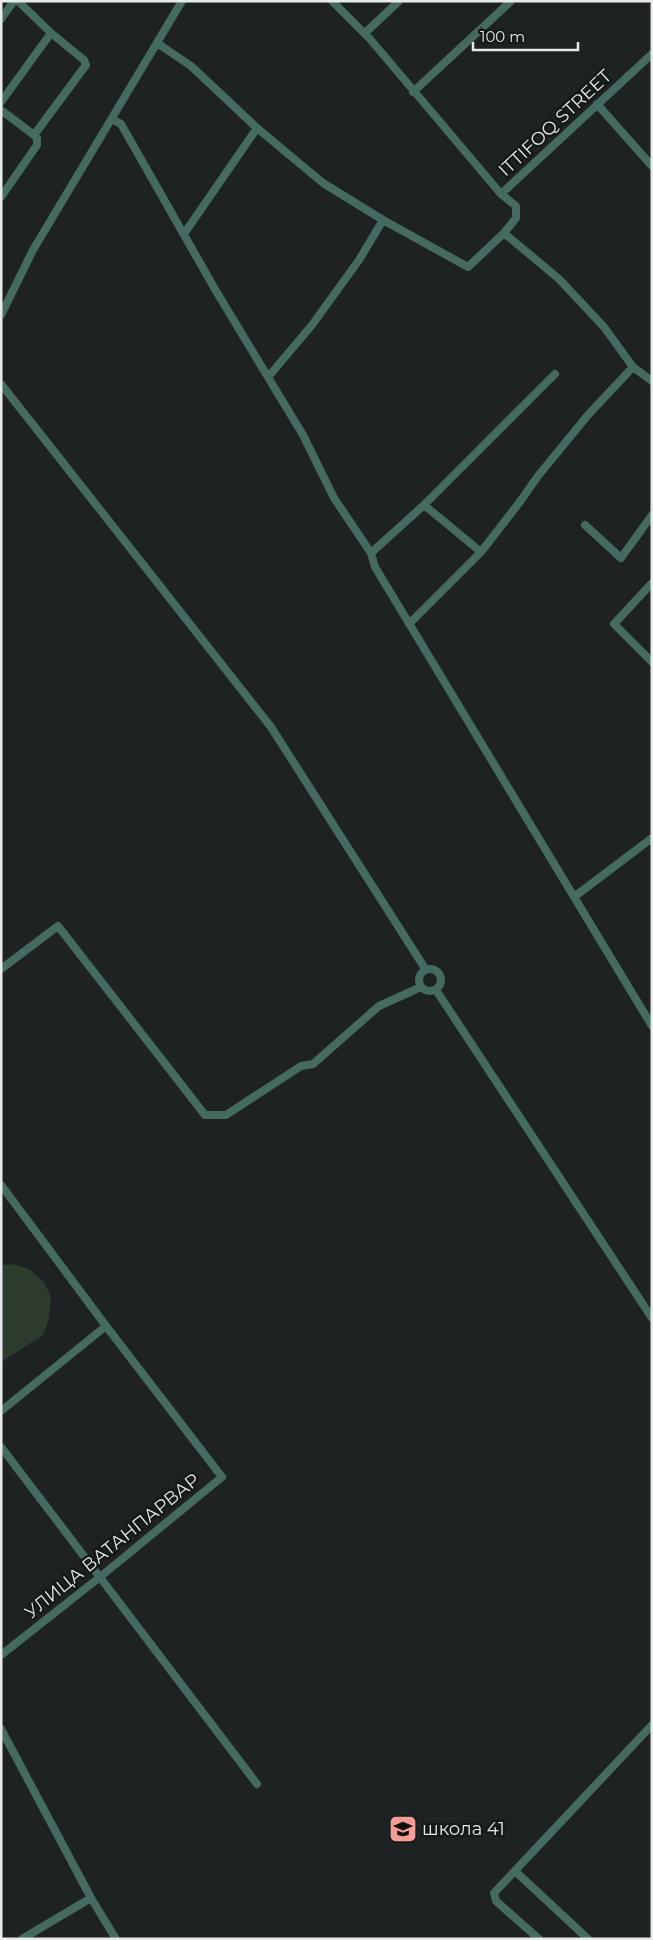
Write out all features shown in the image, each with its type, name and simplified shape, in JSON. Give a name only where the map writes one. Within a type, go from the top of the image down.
[{"type":"street","points":[[1,19],[14,1]]},
{"type":"street","points":[[18,1],[51,33],[84,60],[86,65],[34,135]]},
{"type":"street","points":[[1,315],[34,250],[182,1]]},
{"type":"street","points":[[158,42],[191,66],[257,128],[323,183],[383,220],[468,267],[504,233],[516,218],[516,206],[501,194],[413,92],[409,84],[364,33],[332,1]]},
{"type":"street","points":[[364,33],[399,1]]},
{"type":"street","points":[[413,92],[511,1]]},
{"type":"street","points":[[1,102],[51,33]]},
{"type":"street","name":"ITTIFOQ STREET","points":[[501,194],[652,54]]},
{"type":"street","points":[[596,104],[652,166]]},
{"type":"street","points":[[1,110],[37,138],[37,145],[1,197]]},
{"type":"street","points":[[112,120],[121,124],[216,291],[303,435],[334,498],[370,553],[375,568],[652,1026]]},
{"type":"street","points":[[184,234],[257,128]]},
{"type":"street","points":[[269,376],[312,325],[359,260],[383,220]]},
{"type":"street","points":[[504,233],[559,279],[604,328],[633,367],[652,381]]},
{"type":"street","points":[[409,624],[481,552],[544,468],[588,415],[633,367]]},
{"type":"street","points":[[370,553],[424,505],[555,374]]},
{"type":"street","points":[[1,384],[272,727],[426,970]]},
{"type":"street","points":[[424,505],[481,552]]},
{"type":"street","points":[[585,525],[621,558],[652,516]]},
{"type":"street","points":[[652,583],[614,624],[652,662]]},
{"type":"street","points":[[574,897],[652,838]]},
{"type":"street","points":[[1,969],[58,926],[205,1115],[226,1115],[301,1066],[313,1064],[379,1006],[421,987]]},
{"type":"street","points":[[426,970],[433,970],[440,977],[440,984],[436,990],[427,991],[421,987],[419,977],[426,970]]},
{"type":"street","points":[[436,990],[652,1318]]},
{"type":"street","points":[[1,1185],[106,1326],[1,1411]]},
{"type":"street","name":"УЛИЦА ВАТАНПАРВАР","points":[[1,1655],[100,1578],[222,1477],[106,1326]]},
{"type":"street","points":[[1,1447],[257,1784]]},
{"type":"street","points":[[540,1939],[496,1901],[494,1892],[652,1725]]},
{"type":"street","points":[[1,1729],[91,1898],[116,1939]]},
{"type":"street","points":[[515,1871],[588,1939]]},
{"type":"street","points":[[22,1939],[91,1898]]},
{"type":"green space","points":[[12,1264],[29,1269],[44,1282],[51,1297],[49,1318],[43,1335],[1,1362],[1,1265]]},
{"type":"place","name":"школа 41","points":[[403,1829]]}]
